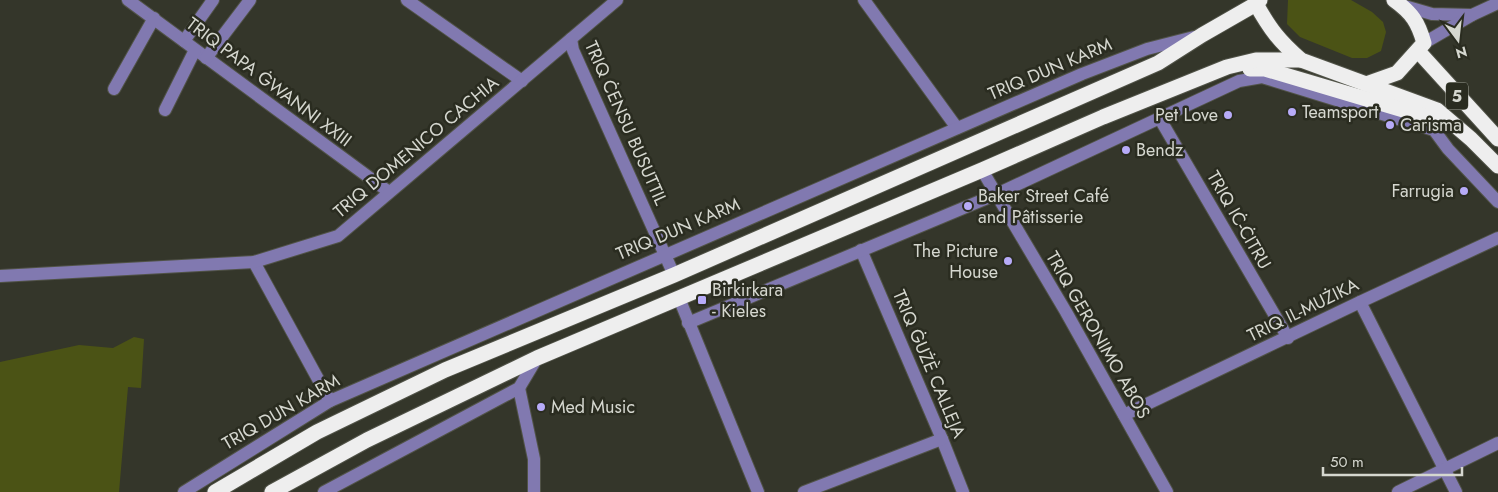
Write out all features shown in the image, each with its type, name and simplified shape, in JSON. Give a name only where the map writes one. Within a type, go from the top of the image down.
[{"type":"highway","name":"TRIQ DUN KARM","points":[[215,492],[317,432],[445,370],[674,274],[1158,63],[1258,2]]},
{"type":"highway","name":"5","points":[[1258,2],[1272,31],[1301,60],[1437,110],[1471,139],[1498,166]]},
{"type":"highway","name":"5","points":[[1397,2],[1419,24],[1421,47],[1498,139]]},
{"type":"highway","points":[[1366,84],[1397,72],[1421,47]]},
{"type":"highway","points":[[272,492],[367,440],[537,358],[1103,117],[1219,70],[1256,60],[1301,60]]},
{"type":"highway","points":[[1219,70],[1265,69],[1434,119],[1471,139]]},
{"type":"street","name":"TRIQ PAPA ĠWANNI XXIII","points":[[128,0],[389,192]]},
{"type":"street","points":[[184,41],[214,0]]},
{"type":"street","points":[[206,58],[250,0]]},
{"type":"street","points":[[407,0],[522,81]]},
{"type":"street","name":"TRIQ DOMENICO CACHIA","points":[[0,276],[254,262],[338,236],[617,0]]},
{"type":"street","points":[[864,0],[957,128]]},
{"type":"street","points":[[1397,2],[1432,14],[1472,15]]},
{"type":"street","points":[[1421,47],[1472,15],[1498,3]]},
{"type":"street","points":[[114,89],[154,18]]},
{"type":"street","name":"TRIQ DUN KARM","points":[[184,492],[330,401],[1082,74],[1139,52],[1202,35]]},
{"type":"street","name":"TRIQ ĊENSU BUSUTTIL","points":[[571,40],[573,50],[674,274]]},
{"type":"street","points":[[165,110],[195,50]]},
{"type":"street","points":[[688,323],[997,194],[1239,81],[1262,78],[1434,130],[1448,149],[1498,202]]},
{"type":"street","name":"TRIQ IĊ-ĊITRU","points":[[1160,119],[1288,338]]},
{"type":"street","name":"TRIQ GERONIMO ABOS","points":[[982,170],[1167,492]]},
{"type":"street","name":"TRIQ IL-MUŻIKA","points":[[1124,415],[1498,238]]},
{"type":"street","name":"TRIQ ĠUŻÈ CALLEJA","points":[[861,250],[963,492]]},
{"type":"street","points":[[254,262],[330,401]]},
{"type":"street","points":[[679,298],[758,492]]},
{"type":"street","points":[[1360,302],[1456,492]]},
{"type":"street","points":[[324,492],[519,388],[537,358]]},
{"type":"street","points":[[519,388],[534,459],[534,492]]},
{"type":"street","points":[[804,492],[942,439]]},
{"type":"street","points":[[1398,492],[1498,443]]},
{"type":"green space","points":[[1288,0],[1351,0],[1372,12],[1383,22],[1386,32],[1381,51],[1367,58],[1352,58],[1300,37],[1287,24]]},
{"type":"green space","points":[[134,337],[144,339],[141,388],[128,387],[119,492],[0,492],[0,362],[79,345],[113,348]]},
{"type":"place","name":"Teamsport","points":[[1292,112]]},
{"type":"place","name":"Pet Love","points":[[1228,115]]},
{"type":"place","name":"Carisma","points":[[1390,125]]},
{"type":"place","name":"Bendz","points":[[1126,150]]},
{"type":"place","name":"Farrugia","points":[[1464,191]]},
{"type":"place","name":"Baker Street Café and Pâtisserie","points":[[968,206]]},
{"type":"place","name":"The Picture House","points":[[1008,261]]},
{"type":"place","name":"Birkirkara - Kieles","points":[[702,300]]},
{"type":"place","name":"Med Music","points":[[541,407]]}]
